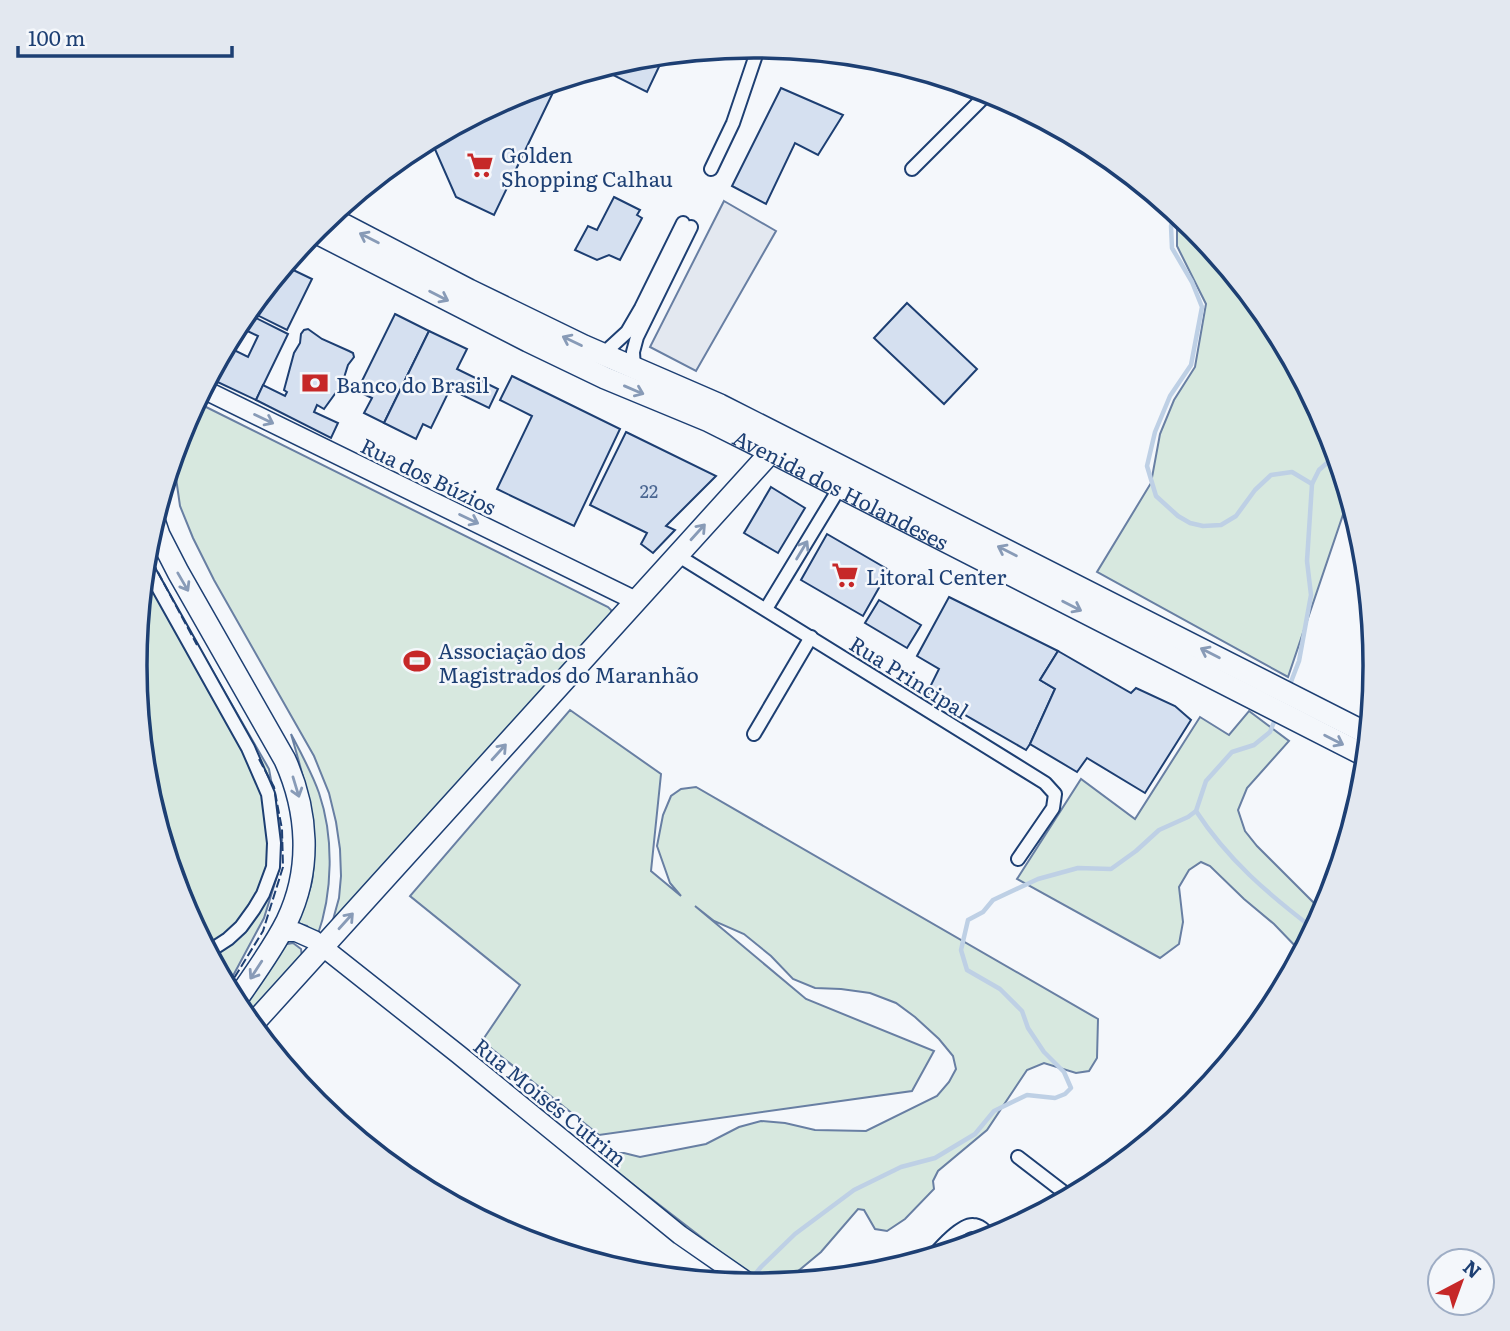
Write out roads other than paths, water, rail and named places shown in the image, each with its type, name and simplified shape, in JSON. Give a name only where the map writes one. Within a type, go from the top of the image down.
[{"type":"main road","name":"Avenida dos Holandeses","points":[[340,222],[602,355],[720,405],[840,487],[1265,693]]},
{"type":"main road","name":"Avenida dos Holandeses","points":[[324,237],[528,341],[605,377],[709,421],[771,441],[1305,714],[1357,750]]},
{"type":"main road","points":[[260,1017],[677,555],[771,441]]},
{"type":"main road","points":[[161,538],[285,760],[297,789],[304,827],[303,863],[293,904],[281,932],[242,991]]},
{"type":"main road","name":"Avenida dos Holandeses","points":[[1305,714],[1359,731]]},
{"type":"street","points":[[711,169],[733,123],[755,58]]},
{"type":"street","points":[[912,169],[980,101]]},
{"type":"street","points":[[602,355],[626,332],[687,225],[636,337],[633,352],[635,369]]},
{"type":"street","name":"Rua dos Búzios","points":[[212,394],[636,601]]},
{"type":"street","points":[[766,609],[840,487]]},
{"type":"street","name":"Rua Principal","points":[[677,555],[1045,783],[1055,794],[1053,808],[1018,859]]},
{"type":"street","points":[[153,579],[248,748],[268,794],[274,843],[273,866],[263,894],[254,909],[241,927],[217,946]]},
{"type":"street","points":[[754,734],[811,637]]},
{"type":"street","name":"Rua Moisés Cutrim","points":[[281,932],[302,933],[314,940],[680,1235],[733,1272]]},
{"type":"street","points":[[1018,1157],[1061,1190]]},
{"type":"street","points":[[948,1242],[971,1224],[983,1229]]},
{"type":"waterway","points":[[1172,224],[1172,248],[1192,282],[1202,307],[1191,365],[1170,396],[1155,432],[1147,466],[1156,496],[1190,523],[1203,526],[1221,525],[1236,516],[1255,490],[1271,475],[1292,472],[1312,484]]},
{"type":"waterway","points":[[1289,687],[1299,661],[1311,595],[1307,561],[1312,484],[1319,470],[1327,463]]},
{"type":"waterway","points":[[1276,717],[1270,732],[1254,745],[1232,752],[1206,781],[1196,811],[1235,861],[1305,922]]},
{"type":"waterway","points":[[756,1273],[795,1234],[854,1190],[901,1167],[935,1158],[975,1134],[994,1111],[1027,1095],[1055,1098],[1071,1088],[1064,1072],[1044,1052],[1028,1028],[1022,1011],[1000,989],[967,970],[961,950],[968,920],[983,912],[993,900],[1038,879],[1078,868],[1111,869],[1159,830],[1196,811]]},
{"type":"place","name":"Golden Shopping Calhau","points":[[480,165]]},
{"type":"place","name":"Banco do Brasil","points":[[315,383]]},
{"type":"place","name":"Litoral Center","points":[[845,575]]},
{"type":"place","name":"Associação dos Magistrados do Maranhão","points":[[417,661]]}]
